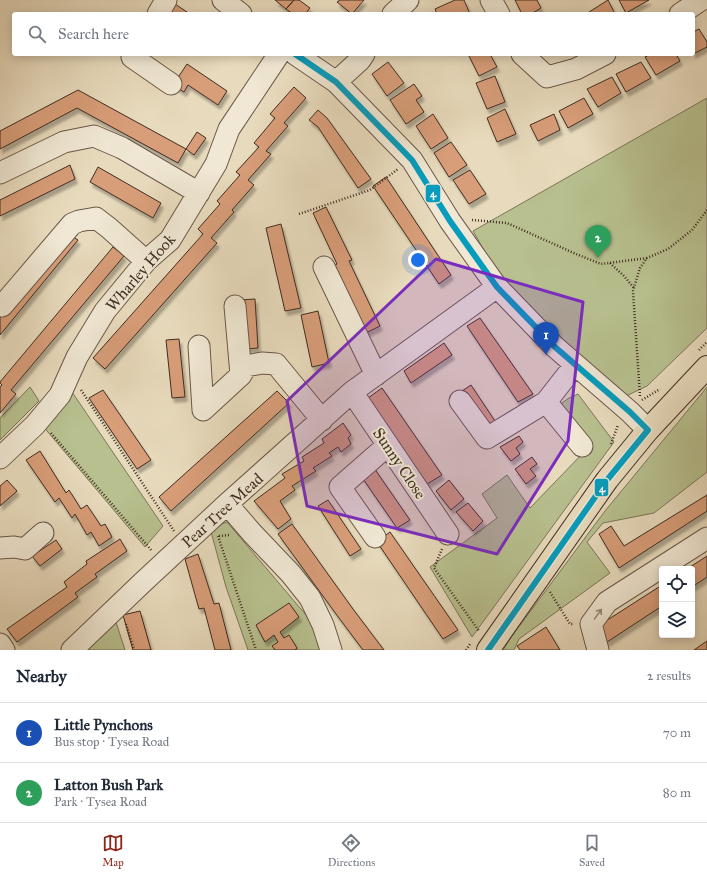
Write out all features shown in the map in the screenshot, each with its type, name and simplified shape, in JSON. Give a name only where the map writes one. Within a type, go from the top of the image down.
[{"type":"main road","points":[[484,641],[607,480],[648,430],[707,367]]},
{"type":"street","points":[[159,12],[166,0]]},
{"type":"street","points":[[223,0],[238,12]]},
{"type":"street","points":[[395,12],[408,0]]},
{"type":"street","points":[[491,0],[498,12]]},
{"type":"street","points":[[683,12],[702,0]]},
{"type":"street","points":[[133,56],[132,57],[171,84]]},
{"type":"street","name":"Wharley Hook","points":[[0,458],[39,420],[60,395],[77,357],[106,311],[146,262],[170,240],[216,164],[229,129],[278,56]]},
{"type":"street","points":[[298,56],[336,82],[412,160],[450,221],[497,286],[555,347],[630,412],[648,430]]},
{"type":"street","points":[[336,82],[363,56]]},
{"type":"street","points":[[524,56],[547,77],[576,69],[601,56]]},
{"type":"street","points":[[0,173],[64,142],[94,136],[122,148],[199,194]]},
{"type":"street","points":[[2,306],[72,224],[79,221],[96,218],[146,262]]},
{"type":"street","points":[[324,267],[376,375]]},
{"type":"street","name":"Pear Tree Mead","points":[[72,650],[227,504],[352,392],[497,286]]},
{"type":"street","points":[[235,306],[241,375]]},
{"type":"street","points":[[199,346],[203,410],[241,375],[246,366],[262,363],[276,364],[322,420]]},
{"type":"street","points":[[460,401],[487,438],[546,402],[575,365]]},
{"type":"street","name":"Sunny Close","points":[[352,392],[448,534]]},
{"type":"street","points":[[546,402],[582,446]]},
{"type":"street","points":[[375,538],[340,486],[388,445]]},
{"type":"street","points":[[227,504],[291,574],[310,598],[323,625],[331,650]]},
{"type":"street","points":[[0,548],[25,548],[44,533]]},
{"type":"street","points":[[598,650],[591,624],[607,602],[707,538]]},
{"type":"street","points":[[0,644],[4,650]]},
{"type":"path","points":[[299,214],[370,190],[412,160]]},
{"type":"path","points":[[450,221],[470,220],[507,223],[601,264],[647,258],[668,249],[692,230],[707,210]]},
{"type":"path","points":[[640,401],[634,288],[640,268],[647,258]]},
{"type":"path","points":[[610,263],[634,288]]},
{"type":"path","points":[[70,372],[183,545]]},
{"type":"path","points":[[39,420],[163,563]]},
{"type":"path","points":[[448,534],[434,568],[484,641]]},
{"type":"path","points":[[218,536],[256,650]]},
{"type":"path","points":[[548,590],[570,624],[592,626]]},
{"type":"path","points":[[120,604],[134,650]]},
{"type":"highlighted area","points":[[436,259],[583,302],[568,441],[497,554],[307,506],[287,401]]},
{"type":"green space","points":[[707,98],[707,328],[647,386],[624,397],[504,285],[473,231]]},
{"type":"green space","points":[[30,387],[39,401],[0,440],[0,418]]},
{"type":"green space","points":[[707,387],[707,472],[654,513],[603,523],[587,542],[610,573],[519,639],[514,650],[503,650],[605,511]]},
{"type":"green space","points":[[72,392],[163,526],[145,547],[42,425]]},
{"type":"green space","points":[[578,394],[614,442],[472,637],[430,567],[497,518],[482,494],[507,475],[530,508],[583,453],[559,405]]},
{"type":"green space","points":[[227,522],[334,650],[248,650],[226,587],[210,528]]},
{"type":"green space","points":[[115,619],[125,650],[79,650]]},
{"type":"building","points":[[275,0],[294,0],[286,9]]},
{"type":"building","points":[[294,0],[299,0],[310,8],[307,12],[290,12],[286,9]]},
{"type":"building","points":[[340,0],[364,0],[354,12],[350,12],[337,2]]},
{"type":"building","points":[[455,0],[464,0],[469,12],[436,12],[435,9]]},
{"type":"building","points":[[515,0],[537,0],[541,8],[534,12],[521,12]]},
{"type":"building","points":[[608,0],[614,12],[589,12]]},
{"type":"building","points":[[619,0],[649,0],[628,12],[625,12]]},
{"type":"building","points":[[172,2],[187,12],[165,12]]},
{"type":"building","points":[[699,29],[707,42],[707,47],[695,53],[695,31]]},
{"type":"building","points":[[469,56],[491,56],[497,67],[479,76]]},
{"type":"building","points":[[677,56],[680,61],[656,75],[645,57]]},
{"type":"building","points":[[388,62],[404,83],[387,96],[372,74]]},
{"type":"building","points":[[641,62],[651,78],[626,92],[616,74]]},
{"type":"building","points":[[187,64],[227,91],[218,105],[188,85],[184,92],[173,85]]},
{"type":"building","points":[[495,76],[505,102],[487,109],[476,83]]},
{"type":"building","points":[[612,77],[621,93],[598,107],[587,89]]},
{"type":"building","points":[[414,84],[422,96],[416,100],[424,112],[406,124],[390,100]]},
{"type":"building","points":[[294,87],[306,98],[284,123],[288,126],[266,151],[271,154],[248,180],[254,185],[232,210],[234,212],[211,238],[217,243],[105,369],[93,358],[203,234],[198,229],[220,204],[217,201],[240,175],[236,172],[259,147],[254,143],[275,118],[270,114]]},
{"type":"building","points":[[78,90],[186,149],[178,163],[77,108],[0,149],[0,131]]},
{"type":"building","points":[[584,98],[593,114],[568,128],[559,111]]},
{"type":"building","points":[[505,109],[516,134],[497,142],[487,118]]},
{"type":"building","points":[[318,110],[327,118],[371,179],[358,188],[318,127],[309,120]]},
{"type":"building","points":[[433,114],[448,138],[431,149],[416,126]]},
{"type":"building","points":[[554,114],[560,130],[538,141],[530,125]]},
{"type":"building","points":[[197,132],[206,138],[194,155],[186,149]]},
{"type":"building","points":[[451,142],[467,165],[449,177],[434,153]]},
{"type":"building","points":[[70,165],[75,179],[0,216],[0,200]]},
{"type":"building","points":[[98,167],[161,203],[153,218],[90,182]]},
{"type":"building","points":[[470,170],[486,194],[469,204],[453,180]]},
{"type":"building","points":[[386,177],[451,275],[439,284],[373,186]]},
{"type":"building","points":[[326,207],[352,260],[349,261],[380,326],[366,333],[334,266],[337,264],[313,213]]},
{"type":"building","points":[[281,224],[301,308],[285,311],[266,228]]},
{"type":"building","points":[[70,235],[78,240],[0,335],[0,315]]},
{"type":"building","points":[[113,247],[124,256],[11,390],[16,394],[0,413],[0,387],[2,385],[0,382]]},
{"type":"building","points":[[255,299],[258,348],[243,349],[240,300]]},
{"type":"building","points":[[318,311],[329,363],[312,367],[301,315]]},
{"type":"building","points":[[480,318],[533,394],[518,402],[467,326]]},
{"type":"building","points":[[179,339],[185,397],[172,398],[166,340]]},
{"type":"building","points":[[444,343],[452,355],[411,383],[404,371]]},
{"type":"building","points":[[471,385],[495,421],[485,428],[459,393]]},
{"type":"building","points":[[382,388],[442,475],[427,484],[368,398]]},
{"type":"building","points":[[103,390],[151,460],[137,469],[89,398]]},
{"type":"building","points":[[277,391],[289,403],[171,511],[159,497]]},
{"type":"building","points":[[343,423],[351,435],[348,438],[351,444],[341,452],[338,447],[329,453],[332,456],[313,468],[316,471],[292,486],[295,490],[280,501],[291,519],[278,529],[254,501],[285,478],[282,474],[304,461],[302,457],[324,443],[322,439]]},
{"type":"building","points":[[519,436],[523,442],[516,448],[520,454],[511,461],[500,447]]},
{"type":"building","points":[[40,451],[66,493],[69,490],[81,509],[87,505],[101,526],[105,524],[112,537],[99,546],[91,532],[87,535],[75,514],[72,518],[59,498],[55,502],[26,460]]},
{"type":"building","points":[[532,457],[537,464],[530,469],[536,476],[526,484],[515,469]]},
{"type":"building","points":[[372,465],[410,520],[397,528],[359,473]]},
{"type":"building","points":[[7,480],[17,491],[0,506],[0,486]]},
{"type":"building","points":[[449,480],[464,499],[451,510],[436,491]]},
{"type":"building","points":[[707,495],[707,511],[619,568],[599,534],[611,526],[624,546]]},
{"type":"building","points":[[328,500],[361,549],[350,556],[318,506]]},
{"type":"building","points":[[468,503],[483,521],[473,531],[456,512]]},
{"type":"building","points":[[292,524],[384,650],[363,650],[336,614],[278,534]]},
{"type":"building","points":[[390,532],[458,630],[443,639],[377,542]]},
{"type":"building","points":[[120,539],[127,551],[95,574],[97,577],[75,593],[78,597],[17,642],[7,629],[67,587],[64,582],[87,564],[86,561]]},
{"type":"building","points":[[56,540],[62,549],[40,566],[32,556]]},
{"type":"building","points":[[198,554],[214,604],[219,603],[231,650],[215,650],[204,608],[199,609],[185,559]]},
{"type":"building","points":[[707,556],[707,577],[695,585],[695,566],[692,566]]},
{"type":"building","points":[[659,587],[659,608],[607,642],[598,626]]},
{"type":"building","points":[[289,603],[299,617],[280,632],[284,638],[289,635],[297,648],[295,650],[275,650],[272,646],[278,642],[274,635],[265,642],[256,625]]},
{"type":"building","points":[[140,611],[151,650],[133,650],[123,615]]},
{"type":"building","points":[[546,627],[560,650],[520,650],[517,646]]},
{"type":"building","points":[[707,641],[707,650],[694,650]]},
{"type":"transit line","name":"4","points":[[298,56],[336,82],[412,160],[450,221],[497,287],[555,347],[630,412],[648,430],[607,480],[488,650]]},
{"type":"place","name":"Latton Bush Park","points":[[598,258]]},
{"type":"place","name":"Little Pynchons","points":[[546,355]]}]
